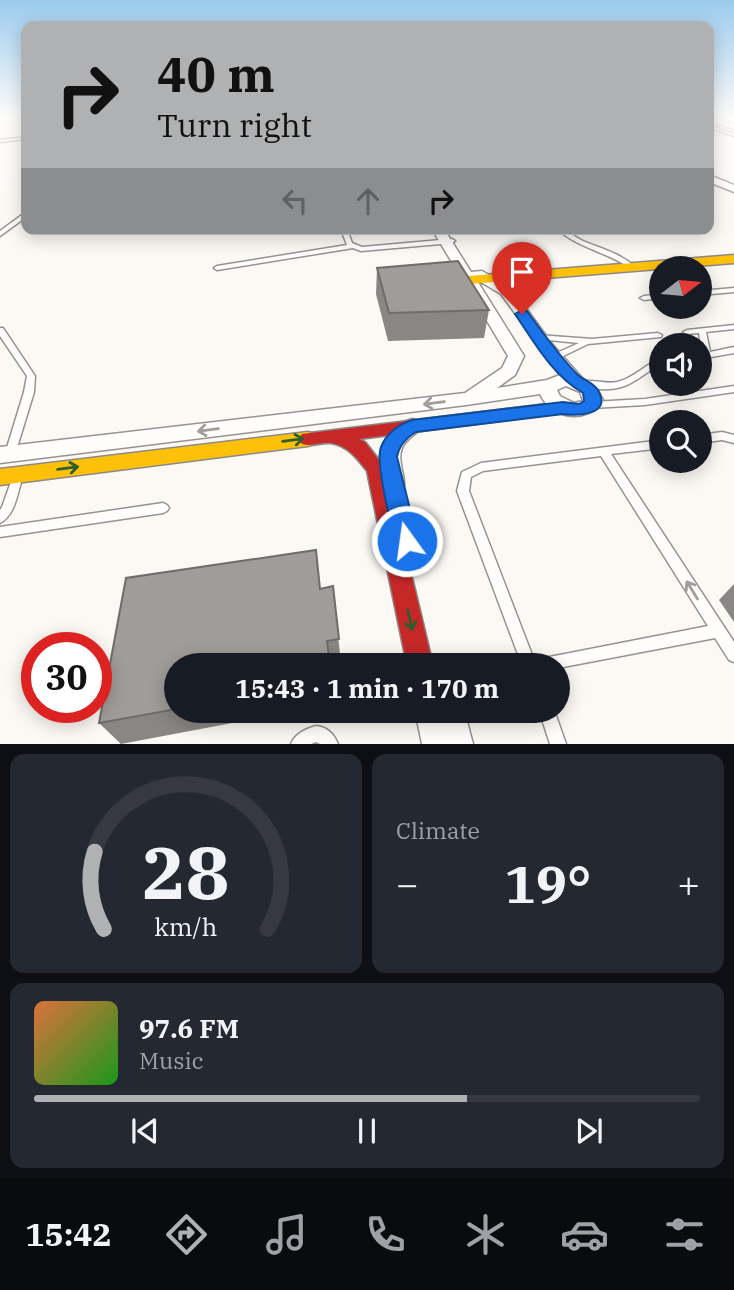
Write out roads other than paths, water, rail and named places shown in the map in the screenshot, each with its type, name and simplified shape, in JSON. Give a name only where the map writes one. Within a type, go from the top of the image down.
[{"type":"street","points":[[714,180],[734,190]]},
{"type":"street","points":[[445,236],[477,279],[516,356],[509,371],[466,400]]},
{"type":"street","points":[[477,279],[734,258]]},
{"type":"street","points":[[0,477],[563,408],[580,410],[592,405],[592,395],[553,358],[506,291],[477,279]]},
{"type":"street","points":[[5,454],[466,400],[550,386],[556,382],[577,383]]},
{"type":"street","points":[[550,386],[548,390],[552,400],[563,408]]},
{"type":"street","points":[[412,426],[390,447],[388,467],[435,653]]},
{"type":"street","points":[[330,436],[342,438],[364,450],[376,469],[417,653]]},
{"type":"street","points":[[433,723],[438,744]]},
{"type":"street","points":[[452,723],[457,744]]},
{"type":"lane","points":[[0,234],[21,218]]},
{"type":"lane","points":[[345,235],[347,242],[352,246]]},
{"type":"lane","points":[[569,235],[619,256],[632,267]]},
{"type":"lane","points":[[217,268],[352,246],[367,249],[445,236]]},
{"type":"lane","points":[[712,292],[730,290],[734,298]]},
{"type":"lane","points":[[644,298],[649,297]]},
{"type":"lane","points":[[687,332],[734,327]]},
{"type":"lane","points":[[723,328],[734,335]]},
{"type":"lane","points":[[0,330],[31,376],[29,392],[5,454]]},
{"type":"lane","points":[[538,337],[592,342],[649,336]]},
{"type":"lane","points":[[553,358],[592,342]]},
{"type":"lane","points":[[712,354],[734,350]]},
{"type":"lane","points":[[577,383],[613,386],[627,383],[649,366]]},
{"type":"lane","points":[[592,405],[645,402],[734,388]]},
{"type":"lane","points":[[712,437],[722,436],[734,439]]},
{"type":"lane","points":[[524,653],[463,491],[466,475],[481,467],[649,446]]},
{"type":"lane","points":[[604,452],[734,655]]},
{"type":"lane","points":[[0,518],[7,510],[19,474]]},
{"type":"lane","points":[[0,533],[163,508]]},
{"type":"lane","points":[[570,659],[718,631]]},
{"type":"lane","points":[[551,723],[558,744]]},
{"type":"lane","points":[[299,744],[306,736],[315,732],[323,735],[331,744]]}]
